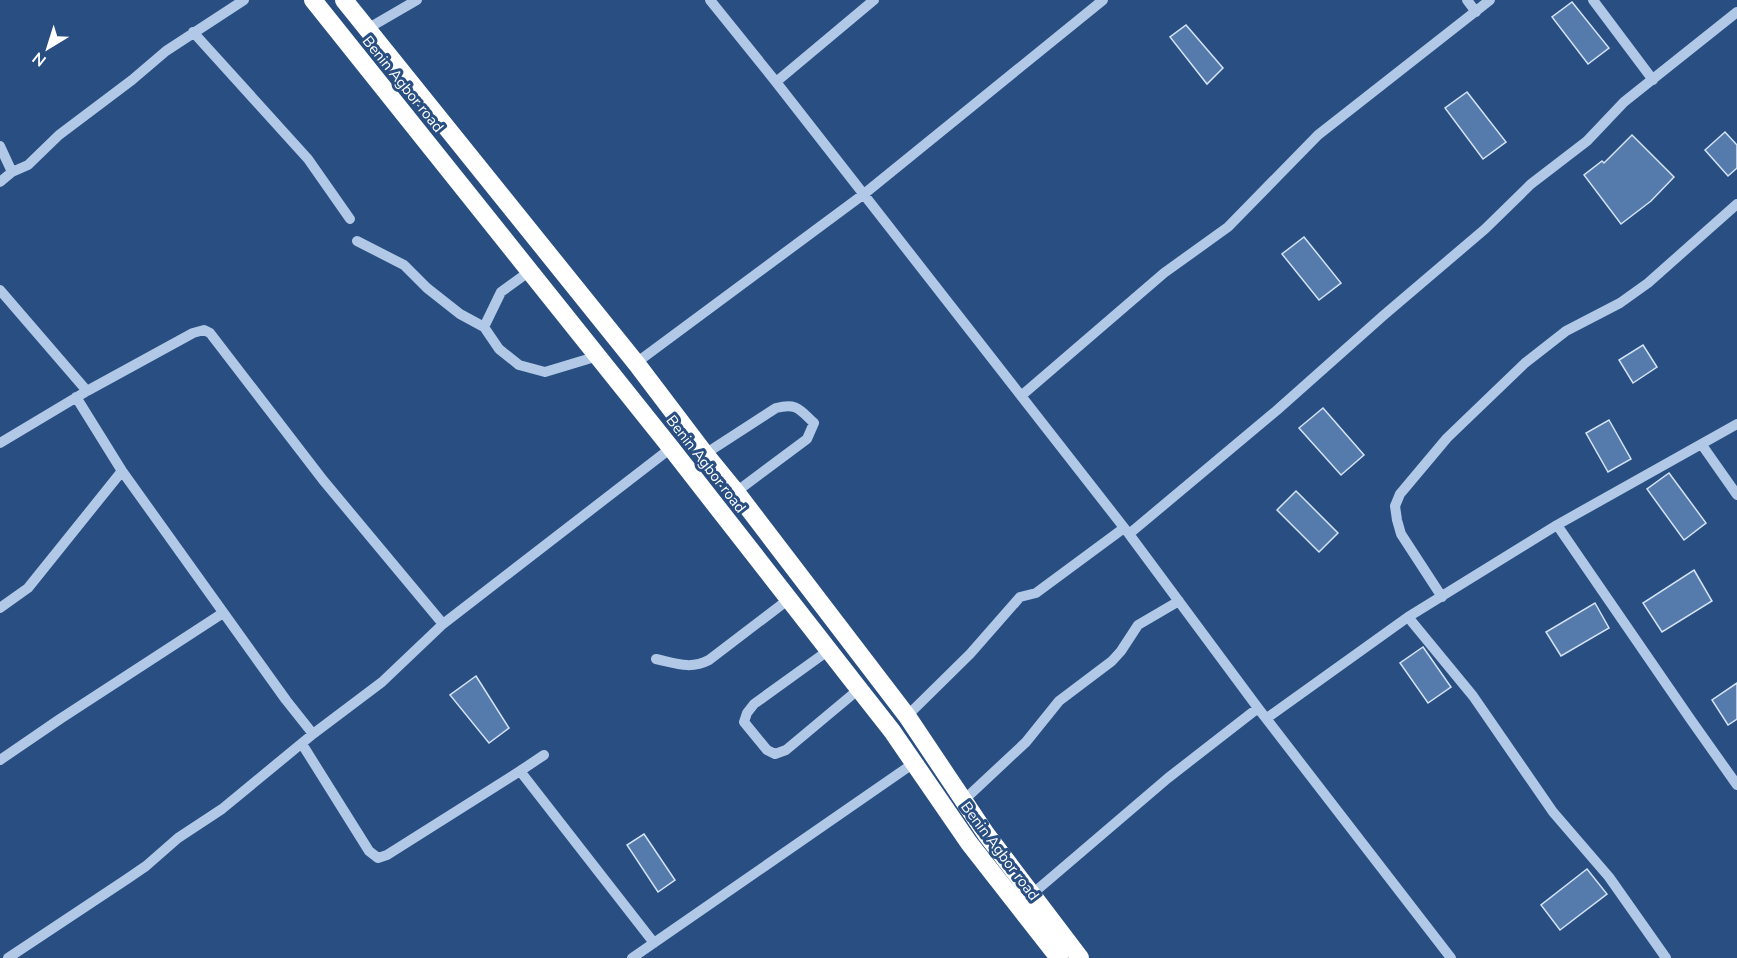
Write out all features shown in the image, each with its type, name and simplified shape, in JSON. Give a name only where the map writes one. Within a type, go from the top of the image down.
[{"type":"highway","name":"Benin Agbor road","points":[[313,0],[598,356],[829,650],[892,731],[969,843],[1059,958]]},
{"type":"highway","name":"Benin Agbor road","points":[[344,0],[636,363],[736,492],[907,716],[963,801],[1031,896],[1080,958]]},
{"type":"street","points":[[0,182],[12,172],[28,165],[59,135],[132,80],[166,51],[244,0]]},
{"type":"street","points":[[367,29],[417,0]]},
{"type":"street","points":[[710,0],[1126,531],[1258,708],[1451,958]]},
{"type":"street","points":[[776,82],[874,0]]},
{"type":"street","points":[[636,363],[864,195],[1103,0]]},
{"type":"street","points":[[1467,0],[1476,12]]},
{"type":"street","points":[[1021,396],[1164,273],[1228,227],[1318,135],[1490,0]]},
{"type":"street","points":[[1593,0],[1653,80]]},
{"type":"street","points":[[907,716],[970,654],[1020,597],[1036,593],[1126,531],[1276,411],[1485,229],[1531,184],[1587,141],[1624,102],[1737,12]]},
{"type":"street","points":[[193,32],[308,159],[350,219]]},
{"type":"street","points":[[0,146],[12,172]]},
{"type":"street","points":[[1442,597],[1401,534],[1396,520],[1395,506],[1400,494],[1448,438],[1525,363],[1566,331],[1620,303],[1648,283],[1737,204]]},
{"type":"street","points":[[357,241],[404,265],[427,288],[459,314],[484,327],[499,349],[519,365],[545,372],[598,356]]},
{"type":"street","points":[[484,327],[501,292],[530,271]]},
{"type":"street","points":[[0,290],[87,391]]},
{"type":"street","points":[[0,442],[76,397],[193,333],[204,330],[210,333],[323,480],[443,624]]},
{"type":"street","points":[[76,397],[122,471],[286,700],[314,734]]},
{"type":"street","points":[[705,454],[776,408],[787,405],[796,406],[814,423],[807,439],[736,492]]},
{"type":"street","points":[[1266,718],[1408,617],[1557,525],[1737,424]]},
{"type":"street","points":[[1702,445],[1737,495]]},
{"type":"street","points":[[8,958],[146,866],[178,837],[222,809],[394,672],[443,624],[671,448]]},
{"type":"street","points":[[0,608],[28,588],[122,471]]},
{"type":"street","points":[[1557,525],[1737,784]]},
{"type":"street","points":[[656,659],[689,666],[698,665],[709,660],[789,599]]},
{"type":"street","points":[[963,801],[1026,742],[1059,701],[1112,661],[1138,625],[1179,602]]},
{"type":"street","points":[[0,760],[60,718],[223,613]]},
{"type":"street","points":[[1408,617],[1473,696],[1553,812],[1610,877],[1666,958]]},
{"type":"street","points":[[829,650],[754,704],[747,712],[744,722],[767,750],[776,754],[786,750],[859,689]]},
{"type":"street","points":[[1031,896],[1168,778],[1258,708]]},
{"type":"street","points":[[302,744],[369,851],[378,858],[387,855],[544,755]]},
{"type":"street","points":[[632,958],[914,763]]},
{"type":"street","points":[[520,771],[654,943]]},
{"type":"building","points":[[1572,2],[1609,48],[1588,64],[1552,17]]},
{"type":"building","points":[[1186,25],[1223,68],[1207,84],[1170,37]]},
{"type":"building","points":[[1467,92],[1506,142],[1483,159],[1445,108]]},
{"type":"building","points":[[1725,132],[1737,145],[1737,168],[1728,176],[1705,150]]},
{"type":"building","points":[[1632,135],[1674,177],[1651,201],[1621,224],[1584,175],[1602,161],[1604,163]]},
{"type":"building","points":[[1304,237],[1341,283],[1319,300],[1282,254]]},
{"type":"building","points":[[1643,345],[1657,367],[1633,383],[1619,360]]},
{"type":"building","points":[[1323,408],[1364,455],[1341,475],[1299,428]]},
{"type":"building","points":[[1609,420],[1631,459],[1608,472],[1586,433]]},
{"type":"building","points":[[1669,473],[1706,523],[1684,540],[1647,489]]},
{"type":"building","points":[[1296,491],[1338,533],[1319,552],[1277,510]]},
{"type":"building","points":[[1694,570],[1712,601],[1662,632],[1643,603]]},
{"type":"building","points":[[1595,603],[1609,628],[1561,656],[1546,632]]},
{"type":"building","points":[[1423,647],[1451,687],[1428,703],[1400,663]]},
{"type":"building","points":[[476,676],[509,728],[489,743],[450,695]]},
{"type":"building","points":[[1737,683],[1737,719],[1728,725],[1712,700]]},
{"type":"building","points":[[644,834],[675,880],[658,892],[627,845]]},
{"type":"building","points":[[1587,869],[1607,894],[1560,930],[1541,905]]}]
